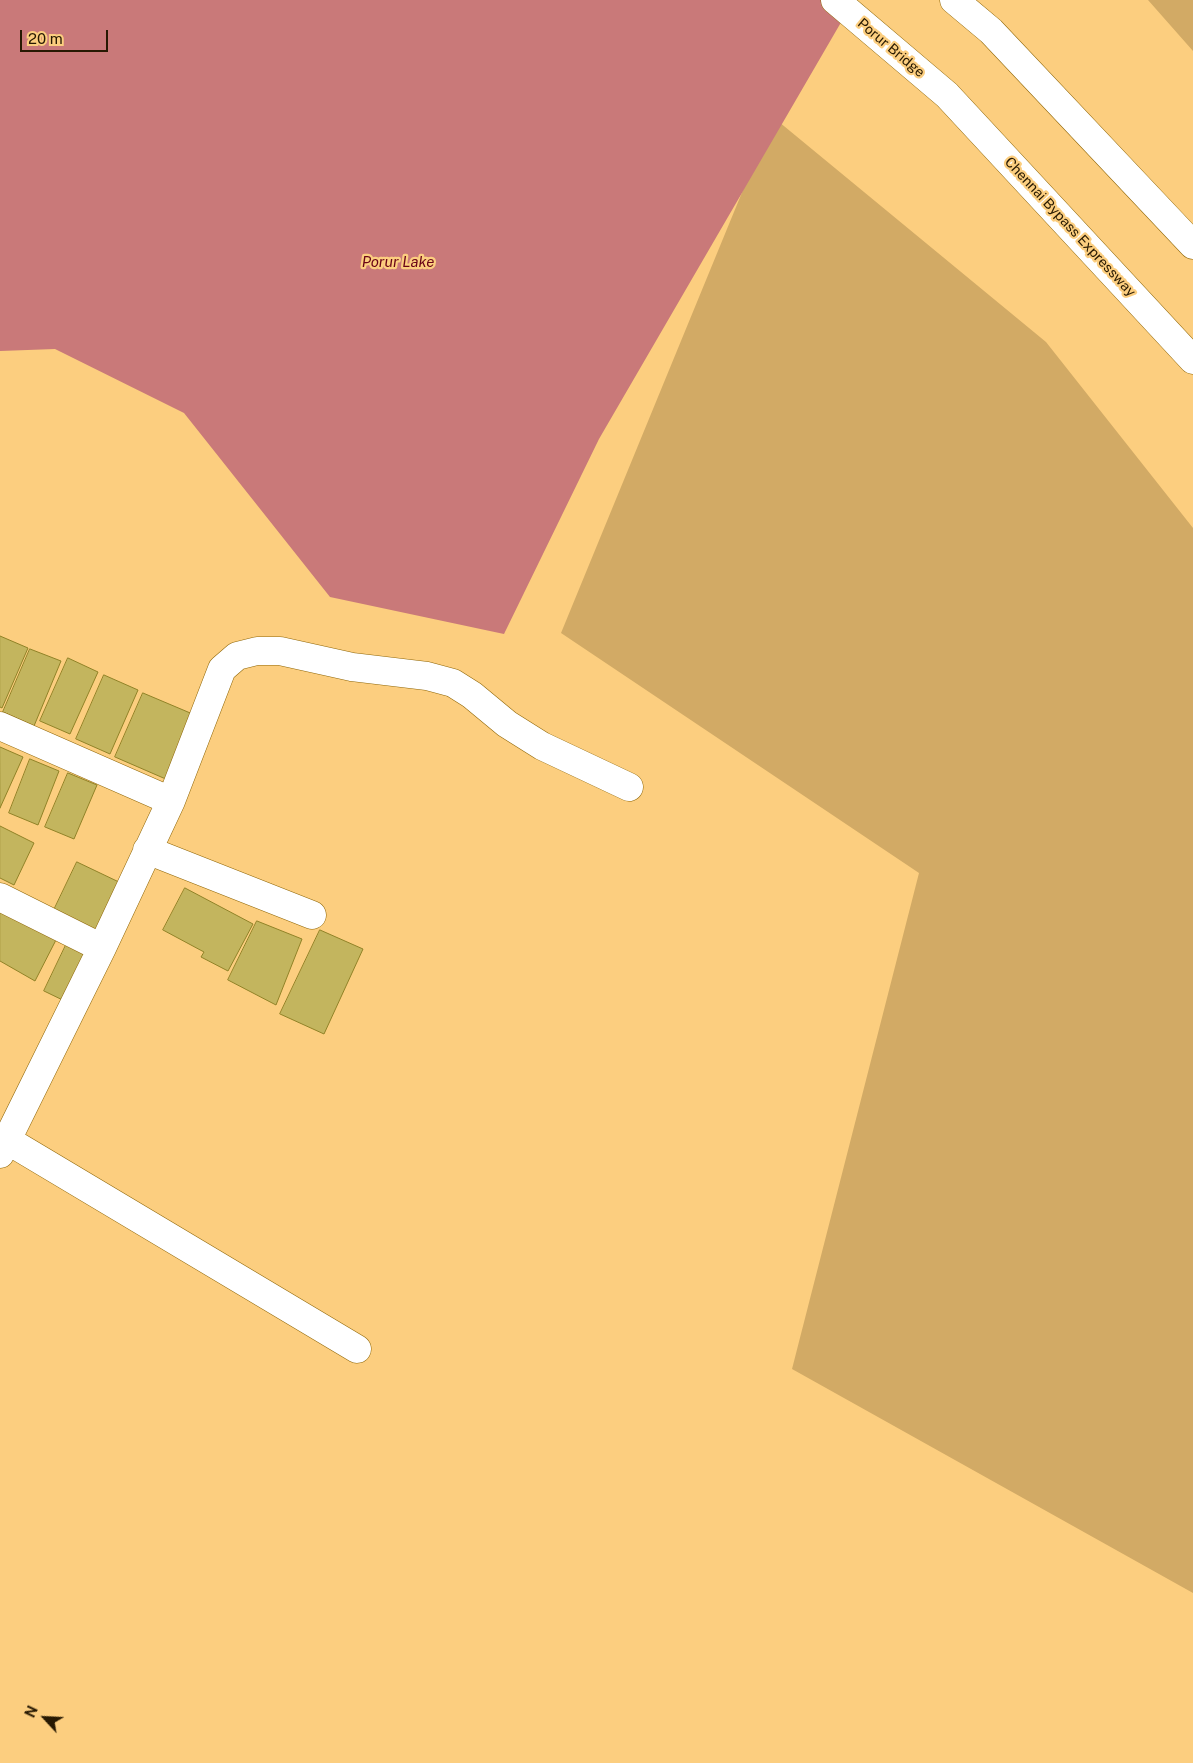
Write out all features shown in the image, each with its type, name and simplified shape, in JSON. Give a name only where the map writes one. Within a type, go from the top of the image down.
[{"type":"main road","name":"Porur Bridge","points":[[835,0],[947,95]]},
{"type":"main road","points":[[954,0],[991,31],[1193,245]]},
{"type":"main road","name":"Chennai Bypass Expressway","points":[[947,95],[1193,360]]},
{"type":"main road","points":[[357,1349],[3,1147],[102,948],[171,801],[222,669],[237,656],[257,651],[280,651],[352,667],[427,676],[453,683],[472,695],[507,724],[542,746],[629,787]]},
{"type":"main road","points":[[0,726],[171,801]]},
{"type":"main road","points":[[144,857],[309,923]]},
{"type":"main road","points":[[0,897],[102,948]]},
{"type":"shaded area","points":[[1148,0],[1193,0],[1193,51]]},
{"type":"shaded area","points":[[773,117],[1046,342],[1193,528],[1193,1593],[792,1369],[919,873],[561,633]]},
{"type":"water","name":"Porur Lake","points":[[0,0],[854,0],[599,439],[504,634],[330,597],[184,413],[55,349],[0,351]]},
{"type":"building","points":[[0,636],[28,648],[2,708],[0,707]]},
{"type":"building","points":[[30,649],[61,661],[34,726],[3,712]]},
{"type":"building","points":[[68,658],[98,672],[70,734],[40,721]]},
{"type":"building","points":[[104,675],[138,690],[110,754],[76,739]]},
{"type":"building","points":[[143,693],[195,715],[168,780],[115,757]]},
{"type":"building","points":[[0,747],[23,757],[0,808]]},
{"type":"building","points":[[30,759],[59,771],[38,825],[9,813]]},
{"type":"building","points":[[68,773],[97,785],[74,839],[45,827]]},
{"type":"building","points":[[0,826],[34,843],[14,885],[0,878]]},
{"type":"building","points":[[77,862],[121,883],[97,933],[53,912]]},
{"type":"building","points":[[185,888],[253,924],[228,971],[201,957],[204,952],[163,930]]},
{"type":"building","points":[[0,905],[57,938],[35,981],[0,961]]},
{"type":"building","points":[[257,921],[302,939],[276,1005],[228,980]]},
{"type":"building","points":[[320,930],[363,949],[324,1034],[280,1014]]},
{"type":"building","points":[[66,945],[94,959],[73,1005],[44,991]]}]
